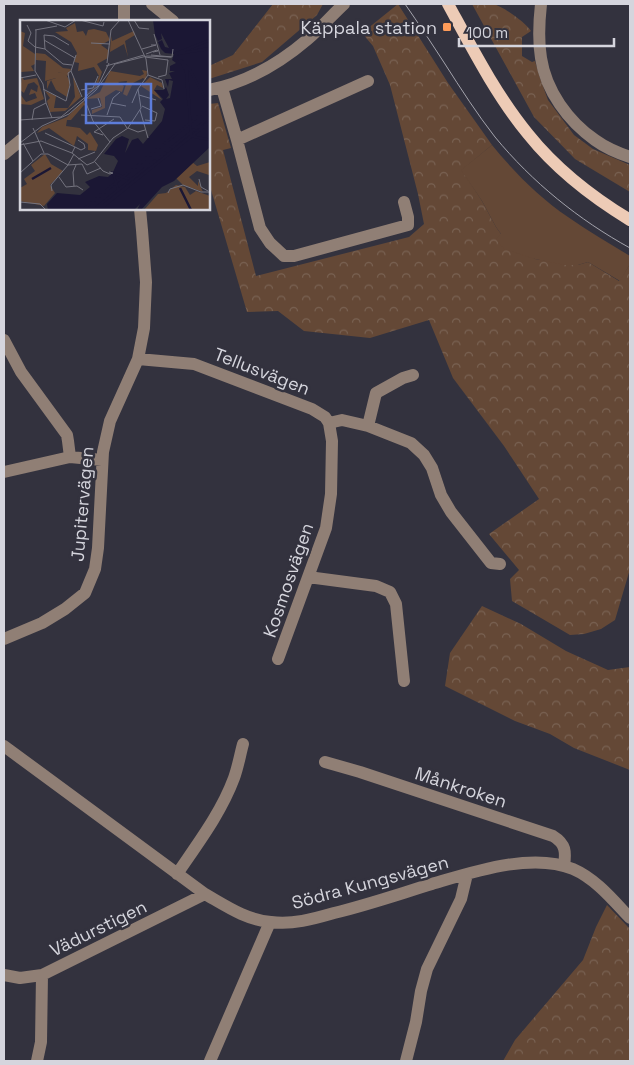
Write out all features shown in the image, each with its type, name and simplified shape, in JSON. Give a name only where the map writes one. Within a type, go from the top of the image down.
[{"type":"main road","points":[[439,4],[464,34]]},
{"type":"main road","points":[[448,4],[507,106],[528,135],[548,157],[597,199],[630,220]]},
{"type":"street","points":[[124,4],[124,20]]},
{"type":"street","points":[[152,4],[172,20]]},
{"type":"street","points":[[344,4],[289,54],[261,71],[234,84],[215,89],[238,140],[260,228],[270,243],[284,256],[294,256],[408,225],[404,202]]},
{"type":"street","points":[[541,4],[540,54],[546,78],[552,92],[570,118],[581,129],[608,148],[630,157]]},
{"type":"street","points":[[238,140],[368,81]]},
{"type":"street","points":[[4,154],[20,141]]},
{"type":"street","name":"Jupitervägen","points":[[4,639],[42,623],[65,609],[85,593],[95,569],[98,548],[102,460],[110,421],[138,359],[144,328],[146,282],[140,210]]},
{"type":"street","points":[[4,340],[21,372],[67,435],[70,457]]},
{"type":"street","name":"Tellusvägen","points":[[138,359],[194,364],[312,409],[325,417],[329,423]]},
{"type":"street","points":[[368,426],[376,393],[413,374]]},
{"type":"street","points":[[329,423],[342,420],[368,426],[411,443],[424,455],[432,468],[441,495],[451,512],[491,563],[500,564]]},
{"type":"street","name":"Kosmosvägen","points":[[278,659],[326,528],[330,494],[332,441],[329,423]]},
{"type":"street","points":[[4,472],[70,457],[102,460]]},
{"type":"street","points":[[308,577],[376,586],[390,592],[396,604],[404,681]]},
{"type":"street","points":[[177,874],[208,828],[228,793],[235,776],[243,744]]},
{"type":"street","name":"Södra Kungsvägen","points":[[4,746],[205,894],[239,914],[254,919],[287,923],[310,919],[497,866],[544,863],[564,866],[594,881],[630,918]]},
{"type":"street","name":"Månkroken","points":[[325,762],[553,836],[562,843],[564,848],[564,866]]},
{"type":"street","points":[[406,1061],[427,969],[461,899],[467,874]]},
{"type":"street","name":"Vädurstigen","points":[[4,975],[20,978],[42,975],[205,894]]},
{"type":"street","points":[[210,1061],[270,922]]},
{"type":"street","points":[[37,1061],[41,1042],[42,975]]},
{"type":"green space","points":[[273,4],[323,4],[317,15],[262,62],[210,79],[210,66],[233,55]]},
{"type":"green space","points":[[398,4],[448,83],[492,145],[462,170],[501,234],[535,259],[578,265],[588,262],[619,281],[630,264],[630,569],[615,620],[601,629],[584,634],[570,635],[512,601],[510,579],[519,570],[489,534],[539,499],[504,446],[453,378],[429,320],[370,338],[304,331],[278,311],[247,312],[210,186],[210,104],[218,103],[231,148],[223,150],[256,276],[409,237],[424,224],[390,85],[373,46],[362,33]]},
{"type":"green space","points":[[472,4],[496,5],[513,15],[531,31],[522,37],[522,56],[532,62],[535,61],[548,100],[574,135],[593,149],[630,165],[630,192],[575,159],[534,117]]},
{"type":"green space","points":[[492,145],[537,193],[558,210],[630,256],[630,264],[620,281],[588,262],[578,265],[565,265],[535,259],[504,249],[496,239],[501,234],[461,170]]},
{"type":"green space","points":[[482,606],[521,624],[566,651],[608,670],[630,667],[630,770],[574,748],[550,734],[515,721],[445,686],[450,653]]},
{"type":"green space","points":[[607,905],[630,929],[630,1061],[503,1061],[515,1040],[583,960]]},
{"type":"tram line","points":[[405,4],[475,110],[509,154],[557,199],[593,225],[630,248]]},
{"type":"place","name":"Käppala station","points":[[447,27]]}]
